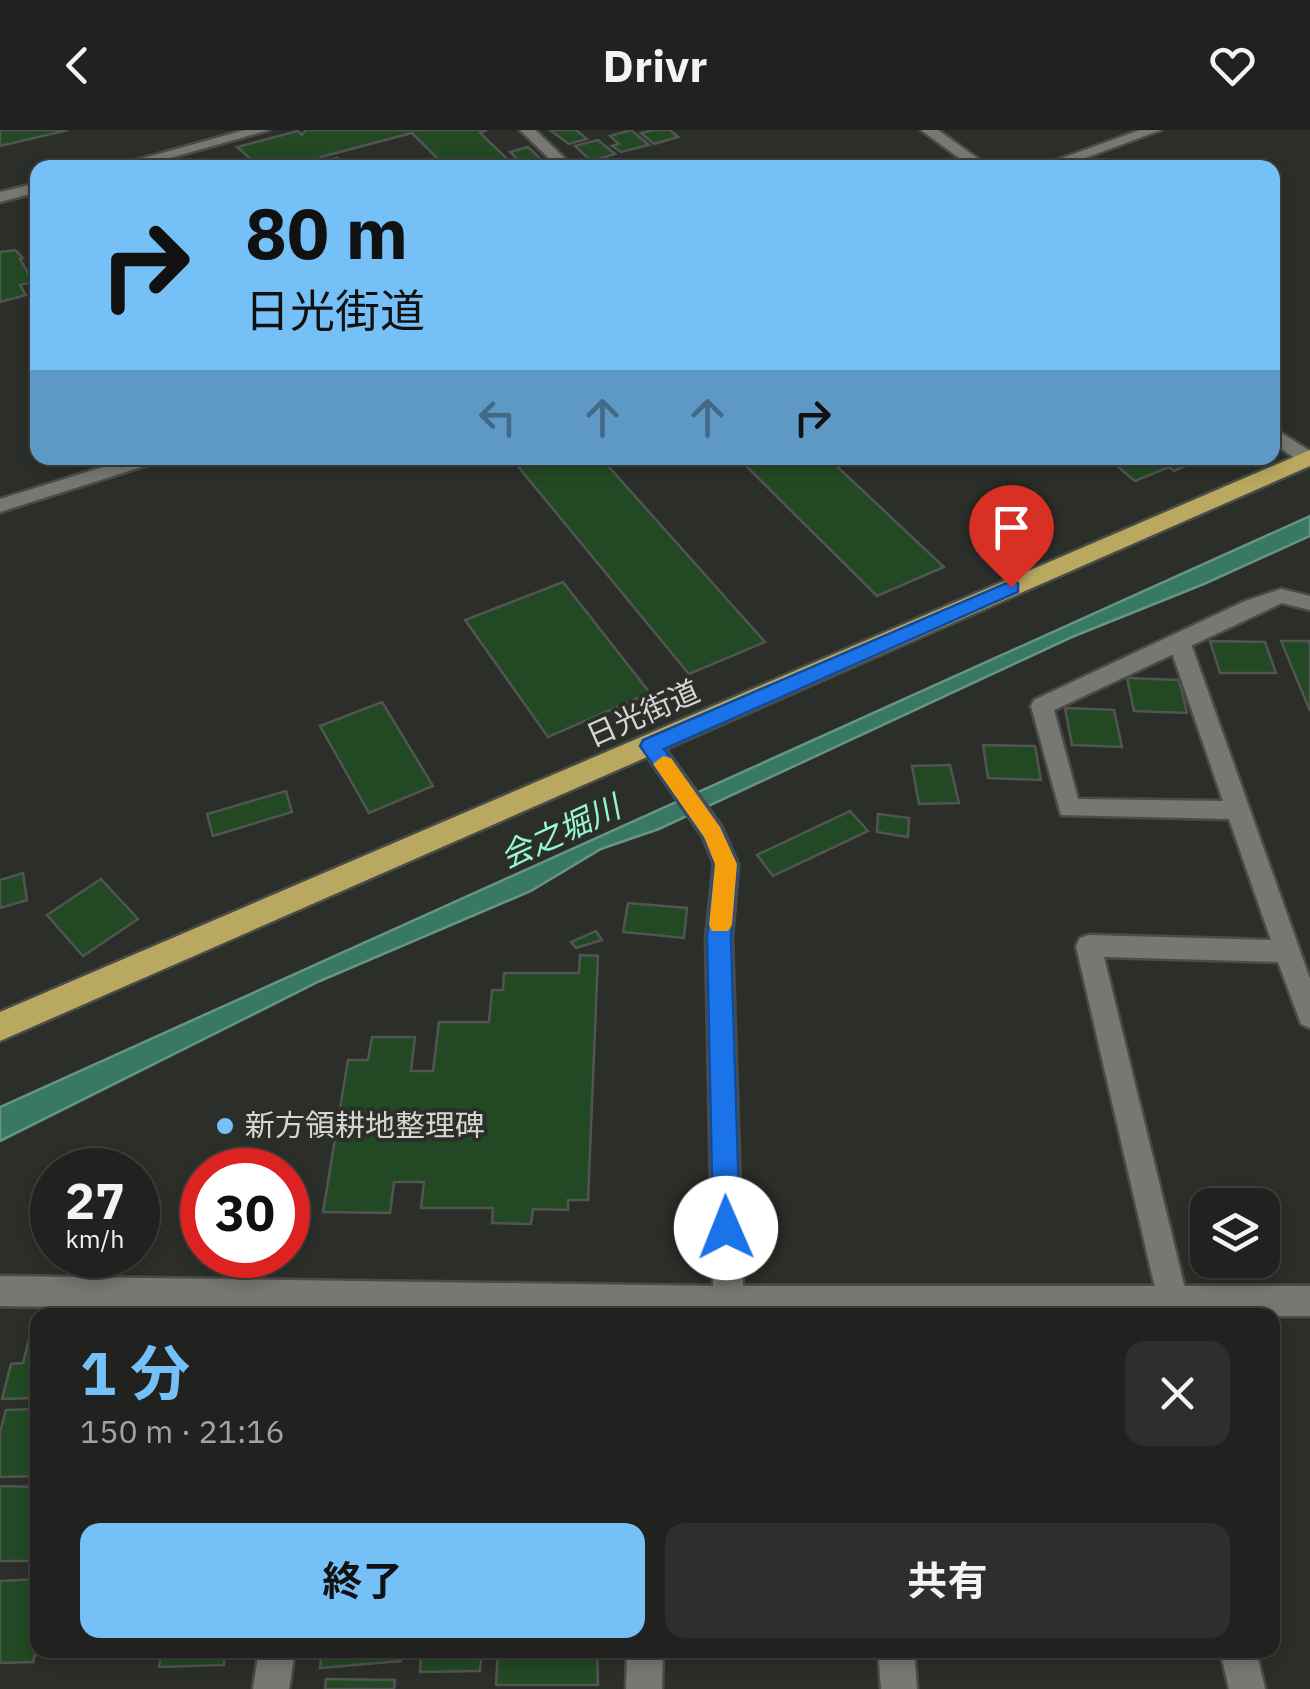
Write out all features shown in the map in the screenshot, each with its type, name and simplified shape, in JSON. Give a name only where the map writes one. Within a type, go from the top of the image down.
[{"type":"highway","name":"日光街道","points":[[0,1027],[1308,457]]},
{"type":"street","points":[[145,160],[262,130]]},
{"type":"street","points":[[527,130],[559,160]]},
{"type":"street","points":[[928,130],[972,160]]},
{"type":"street","points":[[1066,160],[1154,130]]},
{"type":"street","points":[[0,196],[30,189]]},
{"type":"street","points":[[1280,439],[1308,457]]},
{"type":"street","points":[[0,506],[128,465]]},
{"type":"street","points":[[1238,810],[1068,808],[1042,706],[1281,596],[1310,604]]},
{"type":"street","points":[[1180,641],[1310,1016]]},
{"type":"street","points":[[650,746],[713,833],[726,864],[719,938],[728,1300]]},
{"type":"street","points":[[1164,1306],[1089,946],[1288,951]]},
{"type":"street","points":[[0,1292],[331,1304],[651,1308],[728,1300],[866,1308],[1310,1301]]},
{"type":"street","points":[[271,1689],[276,1658]]},
{"type":"street","points":[[644,1689],[645,1658]]},
{"type":"street","points":[[897,1658],[899,1689]]},
{"type":"street","points":[[1240,1658],[1247,1689]]},
{"type":"shaded area","points":[[1310,516],[1310,536],[1072,637],[659,829],[601,849],[531,891],[320,981],[0,1141],[0,1107]]},
{"type":"building","points":[[0,130],[68,130],[0,146]]},
{"type":"building","points":[[306,130],[487,130],[480,133],[509,160],[439,160],[412,133],[321,157],[324,160],[252,160],[237,147],[298,131],[302,135]]},
{"type":"building","points":[[550,130],[576,130],[587,139],[569,144]]},
{"type":"building","points":[[631,130],[649,145],[621,152],[612,146],[619,144],[610,136]]},
{"type":"building","points":[[670,130],[678,137],[654,144],[641,133]]},
{"type":"building","points":[[598,140],[615,154],[590,160],[575,146]]},
{"type":"building","points":[[528,147],[542,160],[518,160],[510,152]]},
{"type":"building","points":[[15,250],[23,258],[20,259],[30,277],[30,283],[20,285],[26,295],[0,302],[0,252]]},
{"type":"building","points":[[517,465],[607,465],[765,642],[689,674]]},
{"type":"building","points":[[745,465],[835,465],[944,567],[877,596]]},
{"type":"building","points":[[1116,465],[1188,465],[1174,471],[1169,467],[1135,481]]},
{"type":"building","points":[[563,582],[650,693],[548,737],[465,620]]},
{"type":"building","points":[[1210,641],[1265,642],[1276,673],[1220,673]]},
{"type":"building","points":[[1281,641],[1310,641],[1310,711]]},
{"type":"building","points":[[1127,678],[1179,680],[1187,713],[1134,711]]},
{"type":"building","points":[[382,702],[433,786],[369,813],[320,726]]},
{"type":"building","points":[[1065,708],[1114,710],[1122,747],[1072,745]]},
{"type":"building","points":[[983,745],[1035,746],[1041,780],[988,778]]},
{"type":"building","points":[[950,765],[959,803],[919,804],[912,766]]},
{"type":"building","points":[[286,791],[292,812],[213,836],[207,814]]},
{"type":"building","points":[[850,811],[868,831],[773,876],[757,855]]},
{"type":"building","points":[[878,814],[909,818],[908,837],[877,832]]},
{"type":"building","points":[[23,873],[27,900],[0,908],[0,880]]},
{"type":"building","points":[[101,879],[138,919],[83,956],[47,915]]},
{"type":"building","points":[[628,903],[687,908],[684,938],[623,932]]},
{"type":"building","points":[[596,931],[602,940],[576,948],[571,942]]},
{"type":"building","points":[[580,955],[598,956],[588,1200],[568,1200],[568,1210],[533,1209],[531,1224],[492,1223],[493,1208],[421,1208],[424,1182],[394,1182],[390,1213],[323,1212],[348,1060],[368,1060],[372,1037],[415,1037],[411,1071],[433,1071],[439,1022],[489,1022],[492,990],[503,990],[504,973],[579,973]]},
{"type":"building","points":[[30,1336],[30,1398],[2,1399],[11,1364],[23,1363]]},
{"type":"building","points":[[30,1409],[30,1476],[0,1477],[0,1433],[6,1410]]},
{"type":"building","points":[[0,1486],[30,1487],[30,1561],[0,1561]]},
{"type":"building","points":[[30,1579],[33,1662],[0,1663],[0,1581]]},
{"type":"building","points":[[161,1658],[224,1658],[224,1665],[159,1667]]},
{"type":"building","points":[[321,1658],[401,1658],[401,1661],[320,1668]]},
{"type":"building","points":[[421,1658],[481,1658],[480,1671],[420,1672]]},
{"type":"building","points":[[498,1658],[597,1658],[598,1685],[496,1685]]},
{"type":"building","points":[[326,1679],[395,1680],[394,1689],[325,1689]]},
{"type":"slow traffic","points":[[663,764],[713,833],[726,864],[720,925]]},
{"type":"place","name":"新方領耕地整理碑","points":[[225,1126]]},
{"type":"route","points":[[726,1228],[719,938],[726,864],[713,833],[650,746],[1011,587]]},
{"type":"water label","name":"会之堀川","points":[[560,832]]}]
